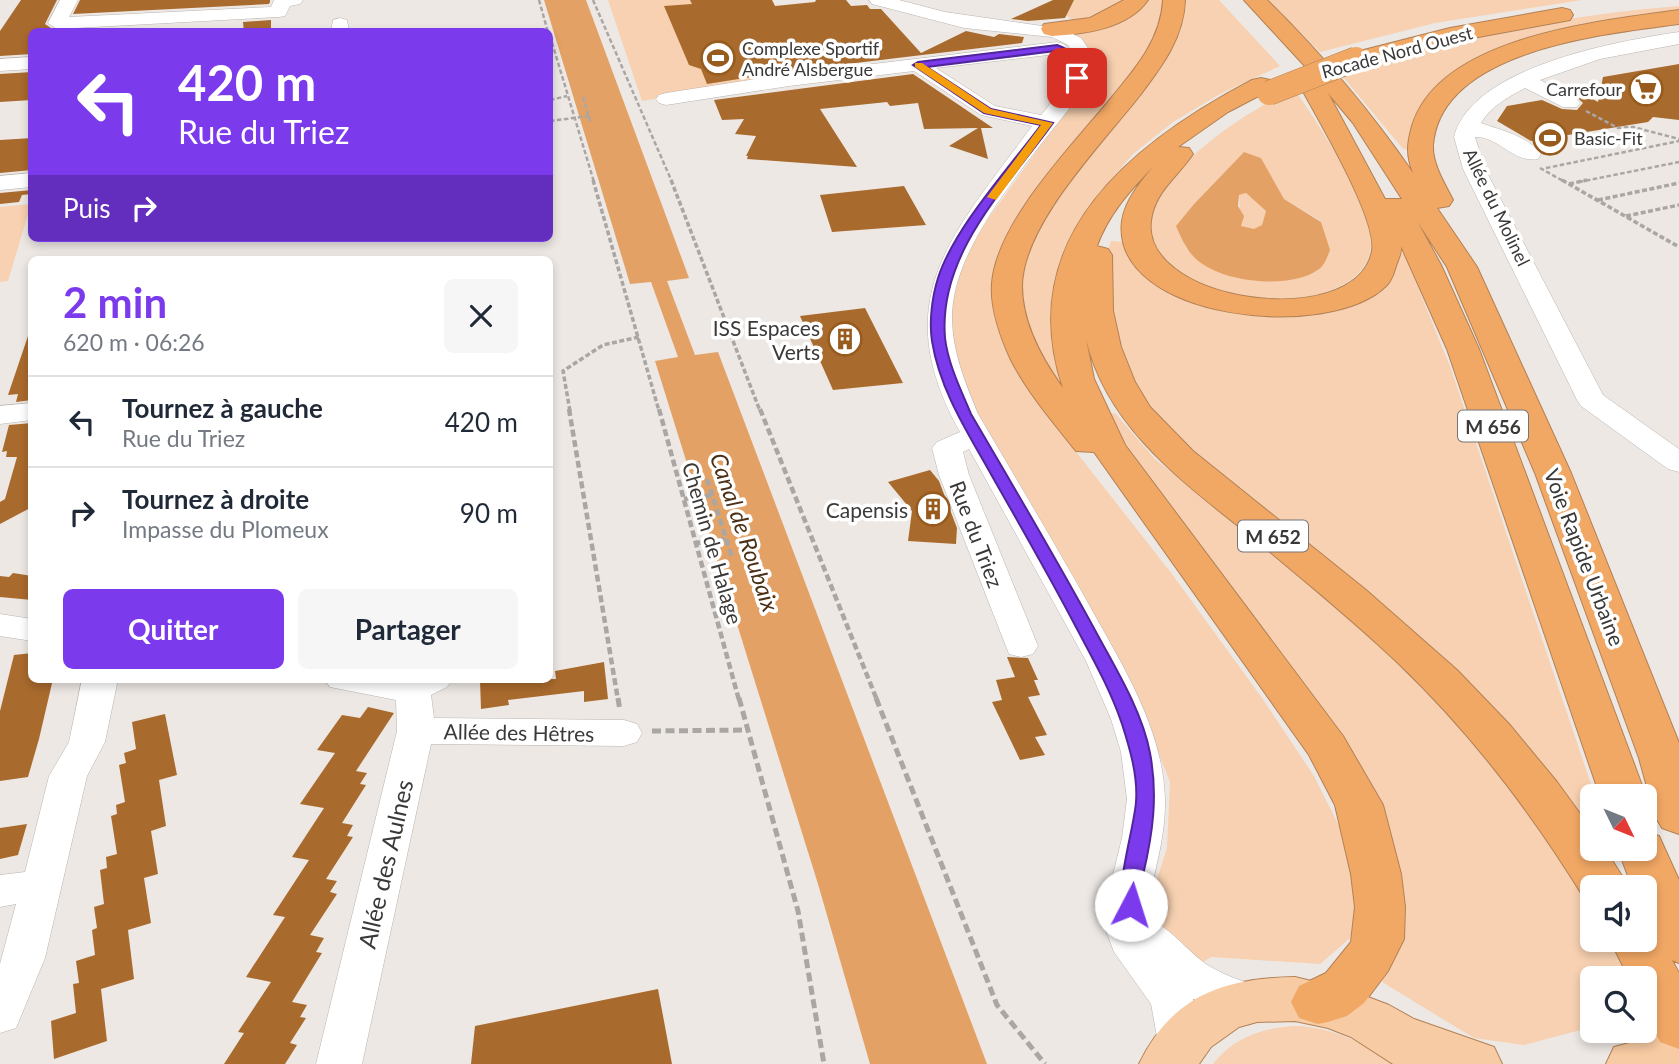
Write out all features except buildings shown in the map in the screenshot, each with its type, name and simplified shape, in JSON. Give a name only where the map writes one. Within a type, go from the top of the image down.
[{"type":"highway","points":[[1054,39],[1107,20],[1137,0]]},
{"type":"highway","points":[[1174,0],[1172,23],[1152,62],[1029,225],[1010,267],[1008,300],[1017,337],[1034,370],[1101,458],[1219,602]]},
{"type":"highway","name":"Voie Rapide Urbaine","points":[[1233,0],[1310,82],[1347,131],[1384,187],[1449,313],[1496,435],[1619,784]]},
{"type":"highway","name":"Voie Rapide Urbaine","points":[[1255,0],[1307,52],[1353,106],[1396,165],[1462,267],[1497,341],[1553,473],[1670,772],[1679,816]]},
{"type":"highway","name":"Rocade Nord Ouest","points":[[1352,56],[1507,24],[1584,12],[1679,2]]},
{"type":"highway","name":"Rocade Nord Ouest","points":[[1167,142],[1216,108],[1352,56],[1473,22],[1587,4]]},
{"type":"highway","points":[[1462,267],[1461,244],[1432,186],[1420,144],[1427,117],[1445,91],[1494,59],[1536,44],[1608,28],[1679,17]]},
{"type":"highway","name":"Rocade Nord Ouest","points":[[1265,89],[1217,122],[1167,167],[1150,188],[1141,205],[1135,237],[1151,265],[1182,287],[1206,297],[1259,308],[1284,309],[1331,303],[1368,286],[1379,275],[1387,252],[1378,213],[1310,82]]},
{"type":"highway","points":[[1167,142],[1131,172],[1091,226],[1076,263],[1068,332],[1082,393],[1108,447],[1327,747],[1352,790],[1364,823],[1379,896],[1378,939],[1370,956],[1345,988],[1328,1000],[1318,1002]]},
{"type":"highway","name":"M 652","points":[[1167,142],[1119,201],[1105,229],[1096,259],[1098,326],[1110,363],[1127,398],[1142,419],[1192,468],[1386,629],[1455,694],[1518,766],[1560,821],[1596,875]]},
{"type":"highway","points":[[1647,861],[1679,942]]},
{"type":"highway","points":[[1642,952],[1679,1026]]},
{"type":"main road","points":[[1174,1053],[1203,1021],[1250,1002],[1283,999],[1318,1002],[1353,1011],[1418,1051],[1474,1064]]},
{"type":"main road","points":[[1634,1064],[1679,1054]]},
{"type":"street","points":[[69,0],[57,23],[279,12],[282,1],[294,0]]},
{"type":"street","name":"Rue du Triez","points":[[878,0],[946,17],[1076,41],[1085,55],[1085,72],[971,226],[953,258],[942,286],[937,326],[940,349],[956,396],[1103,661],[1132,727],[1140,752],[1146,799],[1142,838],[1123,920],[1129,940],[1171,998],[1178,1021],[1174,1053]]},
{"type":"street","name":"Allée du Molinel","points":[[1679,38],[1589,55],[1525,80],[1486,105],[1466,133],[1474,169],[1527,268],[1587,394],[1597,406],[1679,463]]},
{"type":"street","points":[[666,99],[789,80],[918,65],[1054,39]]},
{"type":"street","points":[[0,65],[28,63]]},
{"type":"street","points":[[918,65],[988,111],[1047,123]]},
{"type":"street","points":[[1525,80],[1570,103]]},
{"type":"street","points":[[1466,133],[1492,139],[1532,159]]},
{"type":"street","points":[[0,183],[28,180]]},
{"type":"street","points":[[0,415],[28,412]]},
{"type":"street","name":"Rue du Triez","points":[[976,436],[947,449],[954,475],[1021,646]]},
{"type":"street","points":[[0,625],[28,629]]},
{"type":"street","points":[[0,1015],[24,958],[68,776],[88,742],[99,683]]},
{"type":"street","name":"Allée des Aulnes","points":[[339,1064],[415,731],[416,705],[423,684]]},
{"type":"street","name":"Allée des Hêtres","points":[[415,731],[624,733]]},
{"type":"street","points":[[0,891],[42,885]]},
{"type":"street","points":[[1129,892],[1137,922],[1147,937],[1175,965],[1209,988],[1250,1002]]},
{"type":"path","name":"Chemin de Halage","points":[[539,0],[547,28]]},
{"type":"path","points":[[593,0],[634,90],[708,269],[737,353],[997,1005],[1045,1064]]},
{"type":"path","name":"Chemin de Halage","points":[[553,48],[639,337],[798,911],[824,1064]]},
{"type":"path","points":[[553,99],[567,96]]},
{"type":"path","points":[[583,97],[591,124]]},
{"type":"path","points":[[1570,103],[1618,128],[1633,127],[1679,140]]},
{"type":"path","points":[[553,121],[589,116]]},
{"type":"path","points":[[1532,159],[1679,140]]},
{"type":"path","points":[[1532,159],[1569,184],[1679,247]]},
{"type":"path","points":[[1569,184],[1679,162]]},
{"type":"path","points":[[1597,200],[1679,183]]},
{"type":"path","points":[[1625,216],[1679,205]]},
{"type":"path","points":[[624,733],[564,371],[603,345],[639,337]]},
{"type":"path","points":[[707,479],[732,558]]},
{"type":"path","points":[[684,499],[713,495]]},
{"type":"path","points":[[697,542],[727,539]]},
{"type":"path","points":[[675,731],[749,730]]},
{"type":"shaded area","name":"Complexe Sportif André Alsbergue","points":[[608,0],[772,0],[816,75],[756,81],[642,101]]},
{"type":"shaded area","points":[[1074,0],[1127,0],[1103,15],[1076,23],[1066,15]]},
{"type":"shaded area","points":[[1143,0],[1165,0],[1160,27],[1142,61],[1018,220],[1008,350],[1066,439],[1172,574],[1262,698],[1314,776],[1358,864],[1363,903],[1350,938],[1320,964],[1211,957],[1200,964],[1162,929],[1152,895],[1167,848],[1170,782],[1128,676],[989,441],[958,371],[947,322],[955,281],[973,240],[1086,82],[1066,32]]},
{"type":"shaded area","points":[[1178,0],[1219,0],[1280,66],[1220,94],[1173,122],[1133,154],[1100,192],[1079,228],[1073,409],[1026,335],[1019,266],[1036,226],[1086,159]]},
{"type":"shaded area","points":[[1268,0],[1582,0],[1435,23],[1320,52]]},
{"type":"shaded area","points":[[1679,6],[1679,13],[1518,44],[1468,63],[1446,78],[1429,96],[1416,120],[1409,150],[1403,149],[1338,71],[1507,30],[1593,15]]},
{"type":"shaded area","points":[[1294,89],[1304,103],[1354,187],[1369,229],[1371,245],[1365,265],[1351,280],[1331,290],[1282,300],[1257,300],[1216,293],[1157,258],[1150,232],[1155,206],[1170,181],[1192,157],[1219,135],[1272,100]],"holes":[[[1244,152],[1261,158],[1284,199],[1321,221],[1187,250],[1177,226],[1194,204]]]},
{"type":"shaded area","points":[[1246,193],[1266,211],[1262,225],[1254,230],[1241,226],[1239,195]]},
{"type":"shaded area","points":[[28,204],[28,214],[8,281],[0,282],[0,207]]},
{"type":"shaded area","points":[[1111,241],[1127,242],[1152,278],[1300,314],[1398,254],[1404,253],[1451,369],[1591,784],[1580,784],[1580,830],[1544,780],[1218,483],[1131,389],[1110,334],[1104,264]]},
{"type":"shaded area","points":[[1115,413],[1155,459],[1351,618],[1405,666],[1526,800],[1580,881],[1580,952],[1621,952],[1629,966],[1580,966],[1580,1030],[1524,1045],[1474,1038],[1382,982],[1394,954],[1399,901],[1105,415]]},
{"type":"shaded area","points":[[1294,1026],[1336,1033],[1399,1064],[1213,1064],[1230,1047],[1249,1036]]},
{"type":"water","name":"Canal de Roubaix","points":[[544,0],[586,0],[689,278],[667,281],[695,355],[718,352],[987,1064],[870,1064],[818,884],[655,361],[678,357],[651,282],[630,284]]},
{"type":"water","points":[[1244,152],[1261,158],[1284,199],[1321,222],[1330,250],[1326,261],[1308,275],[1278,281],[1245,279],[1216,271],[1190,253],[1176,226]],"holes":[[[1246,193],[1266,211],[1262,225],[1254,229],[1241,226],[1244,216],[1238,206],[1239,195]]]},
{"type":"slow traffic","points":[[919,65],[988,111],[1047,123],[992,197]]},
{"type":"place","name":"Complexe Sportif André Alsbergue","points":[[718,58]]},
{"type":"place","name":"Carrefour","points":[[1646,89]]},
{"type":"place","name":"Basic-Fit","points":[[1550,138]]},
{"type":"place","name":"ISS Espaces Verts","points":[[845,339]]},
{"type":"place","name":"Capensis","points":[[933,509]]},
{"type":"route","points":[[1077,78],[1076,63],[1070,55],[1057,48],[918,65],[988,111],[1047,123],[971,226],[953,258],[945,276],[937,326],[948,377],[964,414],[1103,661],[1129,719],[1140,752],[1146,799],[1142,838],[1129,892],[1131,905]]}]
